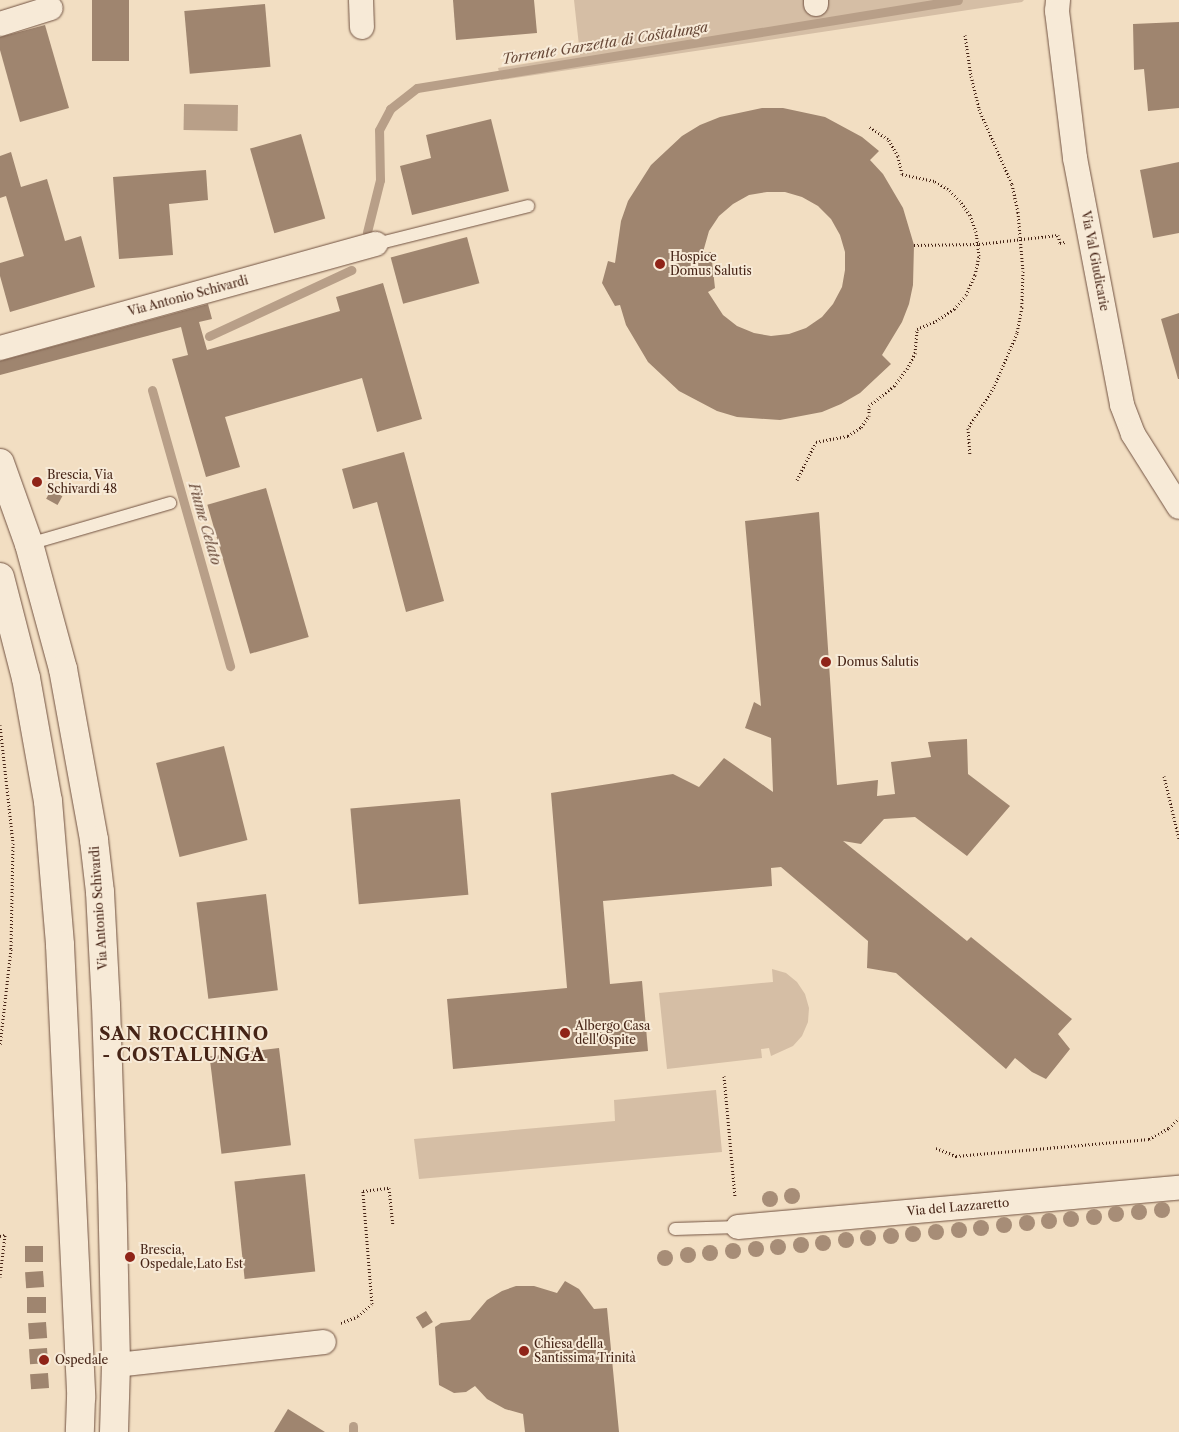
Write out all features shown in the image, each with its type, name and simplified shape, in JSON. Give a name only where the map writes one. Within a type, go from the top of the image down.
[{"type":"street","points":[[360,0],[362,27]]},
{"type":"street","name":"Via Val Giudicarie","points":[[1058,0],[1057,11],[1075,158],[1122,405],[1133,434],[1179,507]]},
{"type":"street","points":[[0,24],[51,8]]},
{"type":"street","name":"Via Antonio Schivardi","points":[[0,348],[376,244]]},
{"type":"street","name":"Via Antonio Schivardi","points":[[0,463],[29,544],[62,669],[89,803],[100,892],[112,1167],[116,1365],[114,1432]]},
{"type":"street","points":[[0,577],[26,678],[48,801],[60,945],[81,1398],[80,1432]]},
{"type":"street","name":"Via del Lazzaretto","points":[[738,1227],[1179,1188]]},
{"type":"street","points":[[116,1365],[324,1342]]},
{"type":"lane","points":[[376,244],[528,206]]},
{"type":"lane","points":[[29,544],[170,503]]},
{"type":"lane","points":[[675,1229],[738,1227]]},
{"type":"path","points":[[965,35],[971,76],[979,108],[1012,184],[1021,239],[1023,271],[1022,307],[1017,333],[994,387],[968,428],[970,454]]},
{"type":"path","points":[[797,480],[816,442],[848,436],[860,427],[869,416],[869,406],[894,386],[915,353],[917,328],[936,321],[948,313],[966,295],[976,275],[978,244],[970,215],[960,201],[948,189],[934,181],[902,174],[898,156],[888,139],[869,127]]},
{"type":"path","points":[[914,246],[978,244],[1050,236]]},
{"type":"path","points":[[0,725],[13,843],[11,949],[0,1046]]},
{"type":"path","points":[[1164,776],[1179,839]]},
{"type":"path","points":[[724,1076],[735,1196]]},
{"type":"path","points":[[936,1148],[956,1156],[1149,1139],[1164,1132],[1179,1118]]},
{"type":"path","points":[[324,1342],[338,1324],[358,1316],[372,1304],[363,1191],[389,1188],[393,1225]]},
{"type":"path","points":[[0,1236],[5,1235],[0,1277]]},
{"type":"shaded area","points":[[574,0],[1024,0],[1022,2],[501,80],[498,68],[580,55]]},
{"type":"shaded area","points":[[184,104],[238,105],[238,131],[184,130]]},
{"type":"shaded area","points":[[772,969],[786,973],[797,982],[805,994],[809,1008],[808,1022],[802,1036],[793,1046],[771,1056],[769,1048],[761,1049],[762,1058],[667,1069],[659,993],[773,982]]},
{"type":"shaded area","points":[[716,1090],[722,1152],[419,1179],[414,1139],[615,1121],[614,1100]]},
{"type":"building","points":[[92,0],[129,0],[129,61],[92,61]]},
{"type":"building","points":[[453,0],[534,0],[537,33],[456,40]]},
{"type":"building","points":[[265,4],[270,67],[190,74],[184,11]]},
{"type":"building","points":[[1179,22],[1179,108],[1148,111],[1144,69],[1134,70],[1133,24]]},
{"type":"building","points":[[45,25],[69,108],[20,122],[0,50],[0,37]]},
{"type":"building","name":"Hospice Domus Salutis","points":[[762,108],[783,108],[825,117],[862,137],[879,151],[870,160],[883,174],[903,208],[914,245],[913,285],[909,304],[902,322],[882,355],[891,364],[860,393],[822,412],[780,420],[737,417],[717,411],[679,391],[648,362],[626,325],[620,305],[615,306],[602,283],[608,261],[615,263],[621,221],[628,201],[651,165],[682,136],[700,125],[720,117]],"holes":[[[785,192],[802,197],[818,206],[831,219],[840,235],[845,252],[845,270],[842,287],[833,304],[822,317],[806,328],[789,334],[771,336],[754,333],[737,326],[723,315],[708,292],[715,288],[711,252],[703,252],[709,231],[719,216],[733,204],[749,195]]]},
{"type":"building","points":[[491,119],[509,191],[412,215],[400,166],[431,158],[426,135]]},
{"type":"building","points":[[301,134],[325,219],[274,233],[250,149]]},
{"type":"building","points":[[11,152],[21,187],[47,179],[65,241],[81,236],[95,287],[10,312],[0,276],[0,263],[24,256],[6,196],[0,198],[0,156]]},
{"type":"building","points":[[1179,162],[1179,233],[1153,238],[1140,170]]},
{"type":"building","points":[[206,170],[208,200],[169,204],[173,255],[119,259],[113,177]]},
{"type":"building","points":[[467,237],[479,283],[403,304],[391,257]]},
{"type":"building","points":[[383,283],[422,419],[377,432],[362,378],[225,417],[240,467],[206,477],[172,359],[188,355],[181,327],[0,375],[0,361],[208,304],[212,319],[199,322],[207,350],[340,311],[336,297]]},
{"type":"building","points":[[1179,313],[1179,379],[1178,379],[1161,319]]},
{"type":"building","points":[[404,452],[444,601],[406,612],[377,502],[353,509],[342,469]]},
{"type":"building","points":[[266,488],[309,637],[250,654],[207,505]]},
{"type":"building","points":[[51,490],[62,496],[58,505],[46,499]]},
{"type":"building","points":[[819,512],[837,785],[878,780],[877,796],[895,794],[891,762],[931,757],[928,742],[967,739],[968,774],[1010,806],[967,856],[915,817],[884,819],[861,844],[843,841],[967,941],[971,937],[1072,1019],[1058,1034],[1070,1049],[1046,1079],[1032,1072],[1015,1058],[1006,1069],[896,973],[867,968],[868,941],[781,867],[771,868],[772,886],[603,901],[610,984],[642,981],[648,1051],[453,1069],[447,999],[567,988],[551,793],[673,774],[699,787],[724,758],[773,792],[771,738],[745,728],[754,702],[761,706],[745,521]]},
{"type":"building","points":[[224,746],[247,840],[180,857],[156,763]]},
{"type":"building","points":[[460,799],[468,895],[359,904],[350,809]]},
{"type":"building","points":[[266,894],[278,990],[208,999],[197,903]]},
{"type":"building","points":[[279,1048],[291,1145],[221,1154],[210,1057]]},
{"type":"building","points":[[305,1174],[315,1271],[245,1279],[234,1181]]},
{"type":"building","points":[[25,1246],[43,1246],[43,1262],[25,1262]]},
{"type":"building","points":[[43,1271],[44,1287],[26,1288],[25,1272]]},
{"type":"building","name":"Chiesa della Santissima Trinità","points":[[565,1281],[579,1289],[594,1309],[607,1308],[619,1432],[525,1432],[523,1414],[505,1409],[487,1399],[475,1386],[466,1392],[454,1393],[439,1385],[435,1327],[441,1323],[470,1320],[487,1300],[502,1291],[516,1286],[534,1286],[557,1293]]},
{"type":"building","points":[[27,1297],[46,1297],[46,1313],[27,1313]]},
{"type":"building","points":[[426,1311],[433,1322],[423,1328],[416,1317]]},
{"type":"building","points":[[46,1322],[47,1338],[29,1339],[28,1323]]},
{"type":"building","points":[[47,1348],[48,1363],[30,1364],[29,1349]]},
{"type":"building","points":[[48,1373],[49,1388],[31,1389],[30,1374]]},
{"type":"building","points":[[288,1409],[325,1432],[274,1432]]},
{"type":"waterway","name":"Torrente Garzetta di Costalunga","points":[[367,232],[380,180],[379,130],[390,109],[417,88],[958,0]]},
{"type":"waterway","name":"Torrente Garzetta di Costalunga","points":[[209,336],[351,270]]},
{"type":"waterway","name":"Fiume Celato","points":[[152,390],[230,666]]},
{"type":"waterway","name":"Fiume Celato","points":[[353,1426],[353,1432]]},
{"type":"place","name":"Hospice Domus Salutis","points":[[660,264]]},
{"type":"place","name":"Brescia, Via Schivardi 48","points":[[37,482]]},
{"type":"place","name":"Domus Salutis","points":[[826,662]]},
{"type":"place","name":"Albergo Casa dell'Ospite","points":[[565,1033]]},
{"type":"place","name":"Brescia, Ospedale,Lato Est","points":[[130,1257]]},
{"type":"place","name":"Chiesa della Santissima Trinità","points":[[524,1351]]},
{"type":"place","name":"Ospedale","points":[[44,1360]]},
{"type":"district","name":"SAN ROCCHINO - COSTALUNGA","points":[[184,1045]]}]
